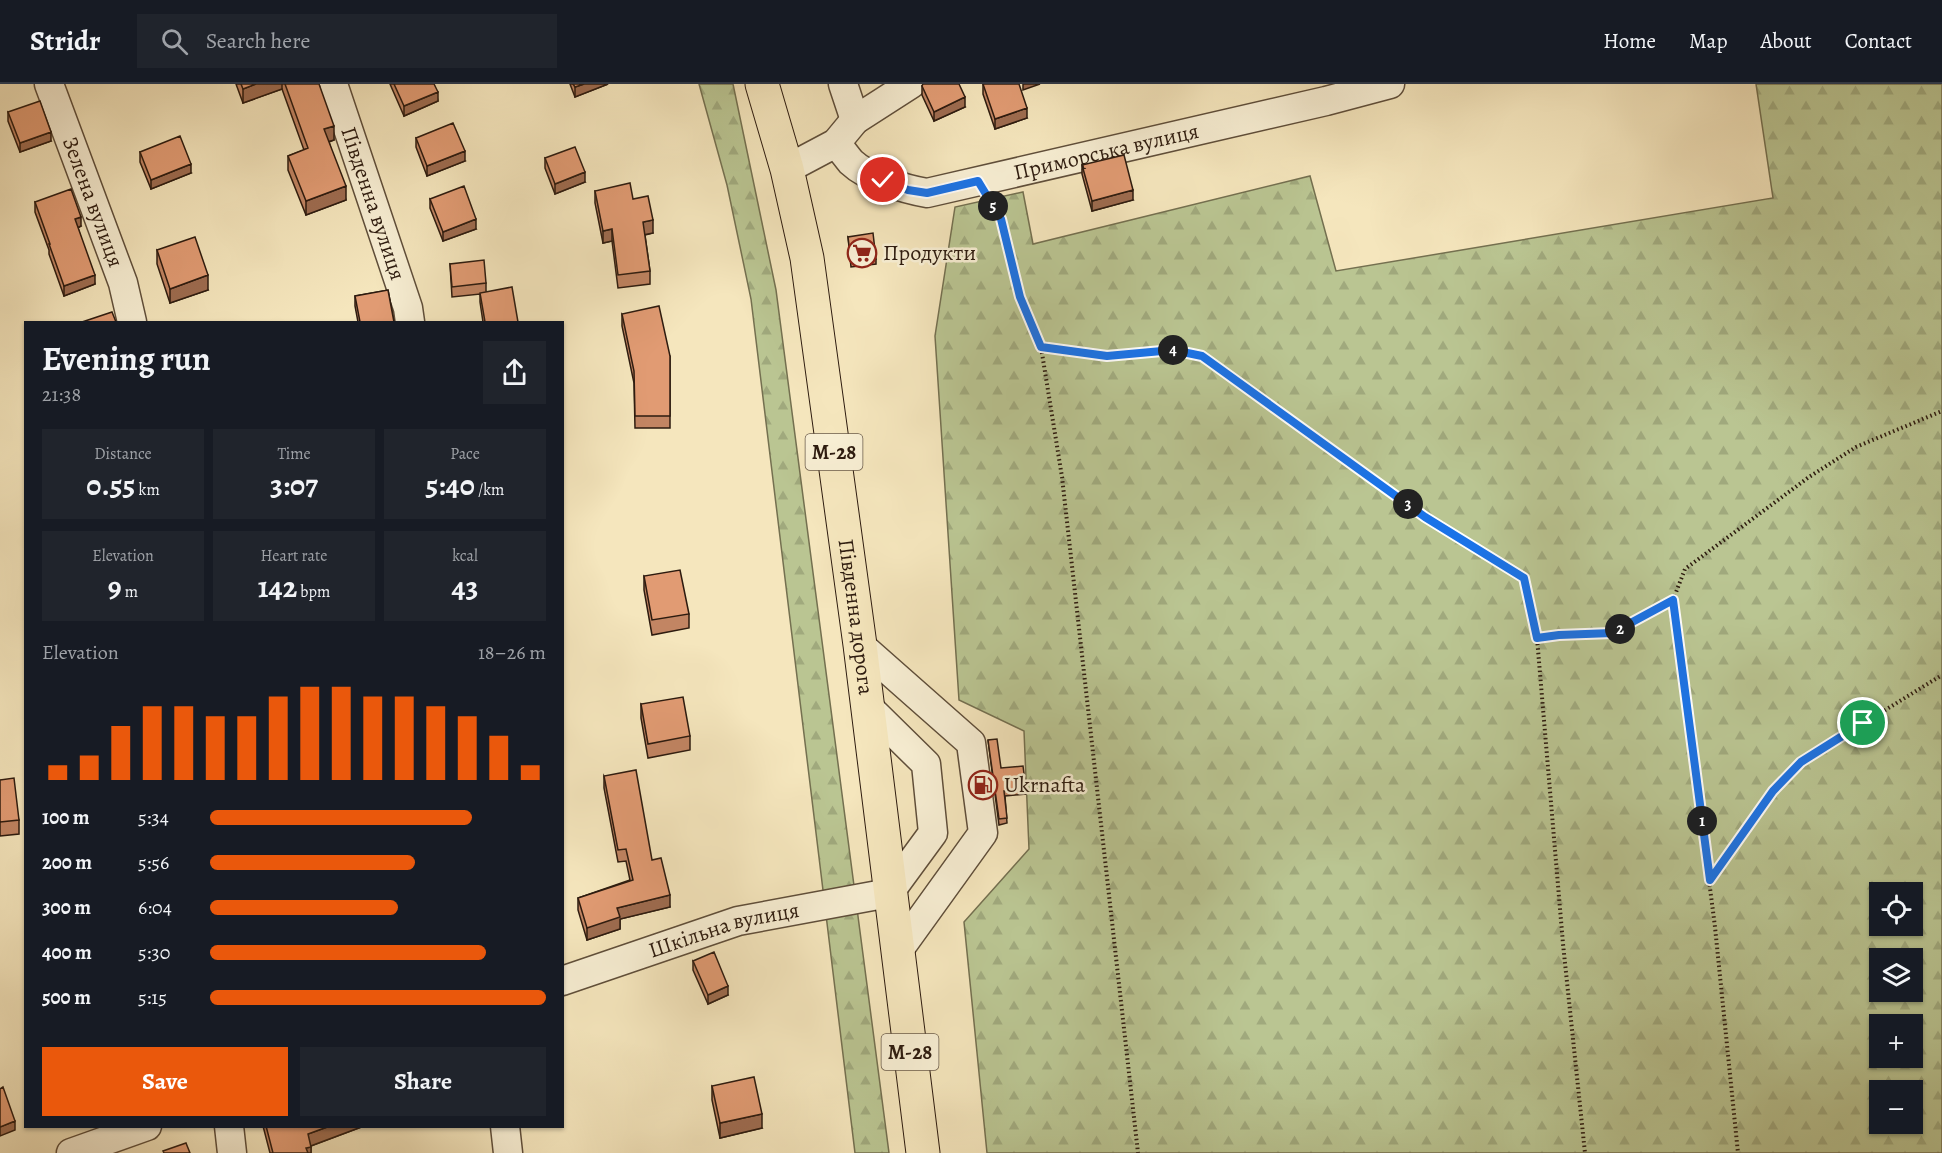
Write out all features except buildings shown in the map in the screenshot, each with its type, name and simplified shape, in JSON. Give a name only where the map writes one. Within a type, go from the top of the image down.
[{"type":"highway","name":"Південна дорога","points":[[762,84],[788,169],[807,258],[860,645],[922,1153]]},
{"type":"street","name":"Зелена вулиця","points":[[49,84],[123,283],[132,321]]},
{"type":"street","name":"Південна вулиця","points":[[333,84],[408,308],[410,321]]},
{"type":"street","points":[[843,84],[855,120]]},
{"type":"street","points":[[788,169],[836,143],[855,120],[911,84]]},
{"type":"street","name":"Приморська вулиця","points":[[836,143],[853,163],[883,180],[908,190],[927,193],[1326,101],[1390,84]]},
{"type":"street","points":[[860,645],[971,744],[983,833],[898,951]]},
{"type":"street","points":[[867,706],[926,764],[933,834],[889,892]]},
{"type":"street","name":"Шкільна вулиця","points":[[564,980],[738,921],[889,892]]},
{"type":"street","points":[[71,1153],[141,1128]]},
{"type":"street","points":[[229,1128],[232,1153]]},
{"type":"street","points":[[505,1128],[508,1153]]},
{"type":"path","points":[[978,181],[1001,219],[1020,297],[1041,347],[1062,477],[1138,1153]]},
{"type":"path","points":[[1041,347],[1107,356],[1173,350],[1202,356],[1425,517],[1524,578],[1537,638],[1563,944],[1585,1153]]},
{"type":"path","points":[[1738,1153],[1710,880],[1673,600],[1685,569],[1809,477],[1856,447],[1942,411]]},
{"type":"path","points":[[1537,638],[1612,633],[1673,600]]},
{"type":"path","points":[[1710,880],[1773,791],[1801,762],[1942,675]]},
{"type":"green space","points":[[699,84],[733,84],[776,290],[889,1153],[855,1153],[751,299],[727,185]]},
{"type":"green space","points":[[1756,84],[1942,84],[1942,1153],[987,1153],[964,922],[1029,849],[1024,731],[959,700],[935,336],[955,207],[1023,192],[1033,244],[1310,176],[1336,271],[1773,198]]},
{"type":"place","name":"Продукти","points":[[862,253]]},
{"type":"place","name":"Ukrnafta","points":[[983,785]]},
{"type":"route","points":[[883,180],[908,190],[927,193],[978,181],[1001,219],[1020,297],[1041,347],[1107,356],[1173,350],[1202,356],[1425,517],[1524,578],[1537,638],[1612,633],[1673,600],[1710,880],[1773,791],[1801,762],[1863,723]]}]
